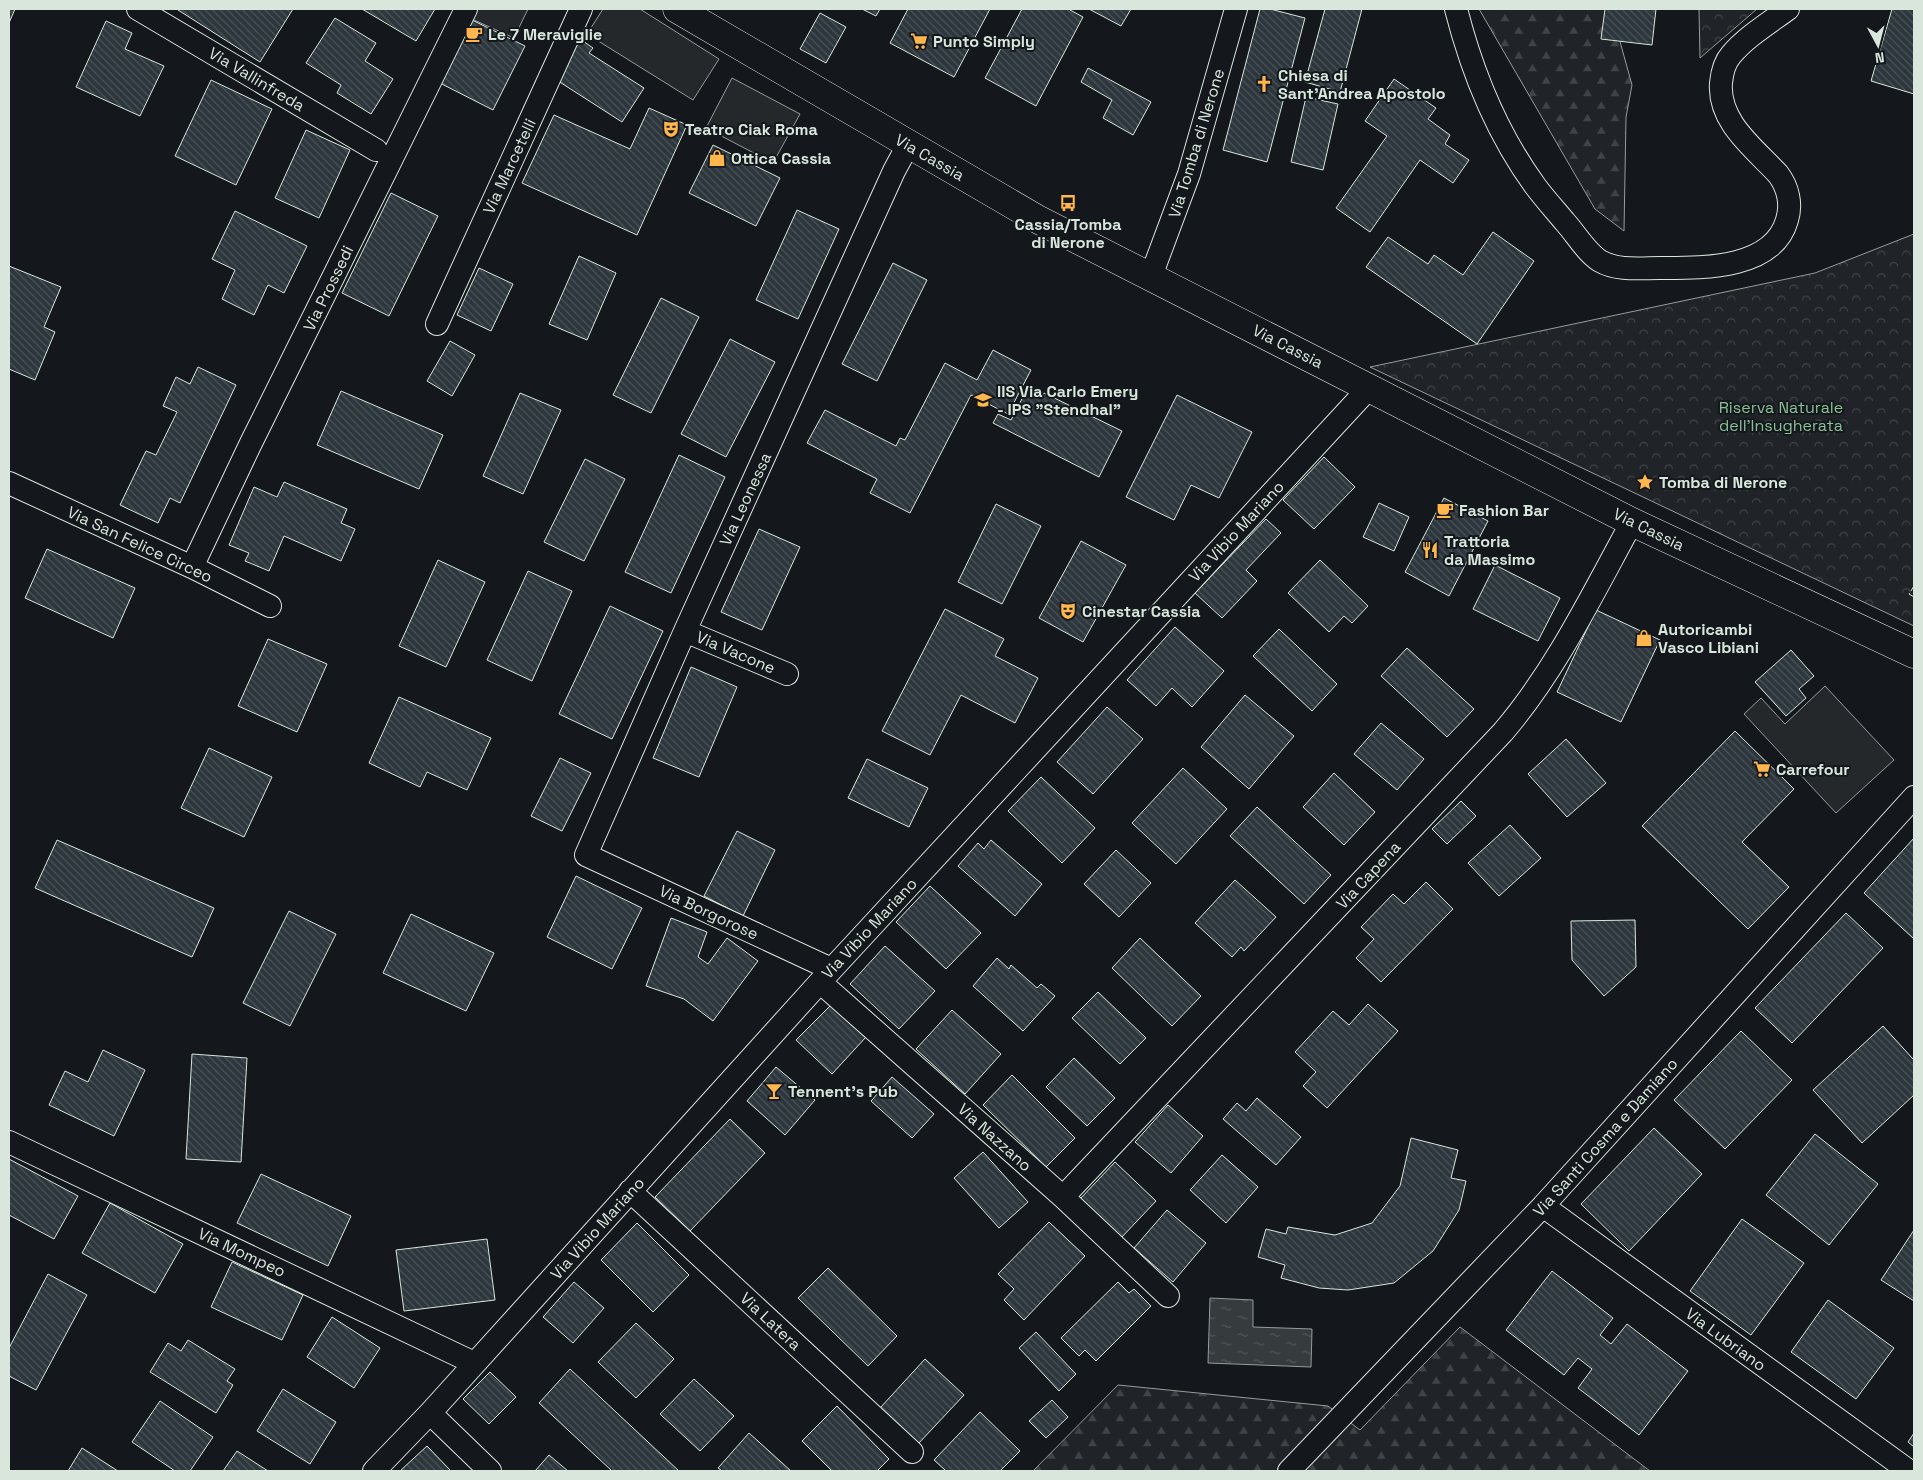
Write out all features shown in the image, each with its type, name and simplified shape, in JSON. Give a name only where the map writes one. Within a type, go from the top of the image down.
[{"type":"main road","name":"Via Cassia","points":[[677,9],[1039,220],[1632,522],[1914,654]]},
{"type":"street","name":"Via Vallinfreda","points":[[138,9],[376,150]]},
{"type":"street","name":"Via Prossedi","points":[[192,567],[251,443],[466,9]]},
{"type":"street","name":"Via Marcetelli","points":[[437,324],[581,9]]},
{"type":"street","name":"Via Tomba di Nerone","points":[[1151,276],[1189,174],[1236,9]]},
{"type":"street","points":[[1456,9],[1479,82],[1497,123],[1536,187],[1590,252],[1600,260],[1616,267],[1695,268],[1716,266],[1757,255],[1776,242],[1786,224],[1790,206],[1788,192],[1784,183],[1732,124],[1724,107],[1721,92],[1723,70],[1732,54],[1788,9]]},
{"type":"street","name":"Via Leonessa","points":[[586,855],[685,631],[894,171],[908,145]]},
{"type":"street","name":"Via Vibio Mariano","points":[[374,1471],[430,1413],[826,975],[1368,388]]},
{"type":"street","name":"Via San Felice Circeo","points":[[9,483],[192,567],[270,606]]},
{"type":"street","name":"Via Capena","points":[[1063,1197],[1522,710],[1568,636],[1632,522]]},
{"type":"street","name":"Via Vacone","points":[[685,631],[787,674]]},
{"type":"street","name":"Via Santi Cosma e Damiano","points":[[1289,1471],[1543,1206],[1914,796]]},
{"type":"street","name":"Via Borgorose","points":[[586,855],[826,975]]},
{"type":"street","name":"Via Nazzano","points":[[826,975],[1168,1296]]},
{"type":"street","name":"Via Mompeo","points":[[9,1142],[474,1363]]},
{"type":"street","name":"Via Latera","points":[[630,1191],[912,1452]]},
{"type":"street","name":"Via Lubriano","points":[[1543,1206],[1909,1471]]},
{"type":"street","points":[[430,1413],[490,1471]]},
{"type":"green space","points":[[1479,9],[1611,9],[1632,85],[1626,117],[1624,231],[1595,209]]},
{"type":"green space","points":[[1699,9],[1757,9],[1700,58]]},
{"type":"green space","name":"Riserva Naturale dell'Insugherata","points":[[1914,234],[1914,626],[1370,367],[1815,273]]},
{"type":"green space","points":[[1460,1327],[1650,1471],[1033,1471],[1118,1385],[1328,1406],[1360,1430]]},
{"type":"shaded area","points":[[453,9],[528,9],[514,38]]},
{"type":"shaded area","points":[[603,9],[640,9],[719,59],[693,100],[587,34]]},
{"type":"shaded area","points":[[732,78],[800,114],[773,163],[706,128]]},
{"type":"shaded area","points":[[1825,686],[1894,760],[1836,813],[1744,714],[1761,698],[1785,724]]},
{"type":"water","points":[[1210,1298],[1253,1300],[1253,1327],[1312,1329],[1311,1367],[1208,1363]]},
{"type":"building","points":[[9,9],[15,9],[9,23]]},
{"type":"building","points":[[179,9],[293,9],[260,62]]},
{"type":"building","points":[[362,9],[435,9],[416,41]]},
{"type":"building","points":[[862,9],[880,9],[876,16]]},
{"type":"building","points":[[908,9],[990,9],[954,77],[890,43]]},
{"type":"building","points":[[1022,9],[1071,9],[1083,17],[1036,106],[985,78]]},
{"type":"building","points":[[1089,9],[1131,9],[1121,26]]},
{"type":"building","name":"Chiesa di Sant'Andrea Apostolo","points":[[1260,9],[1270,9],[1305,18],[1267,162],[1223,150]]},
{"type":"building","points":[[1325,9],[1362,9],[1340,92],[1305,82]]},
{"type":"building","points":[[1605,9],[1656,9],[1652,45],[1601,39]]},
{"type":"building","points":[[1892,9],[1914,9],[1914,94],[1871,81]]},
{"type":"building","points":[[820,13],[846,27],[826,63],[800,49]]},
{"type":"building","points":[[335,18],[376,43],[365,61],[393,79],[371,114],[337,93],[341,85],[306,63]]},
{"type":"building","points":[[468,18],[525,46],[493,110],[436,81]]},
{"type":"building","points":[[106,21],[132,33],[125,49],[164,66],[140,116],[76,87]]},
{"type":"building","points":[[580,39],[593,48],[589,53],[644,88],[622,122],[555,79]]},
{"type":"building","points":[[1088,68],[1151,102],[1133,135],[1103,118],[1112,100],[1081,82]]},
{"type":"building","points":[[1394,79],[1436,108],[1428,119],[1450,135],[1445,144],[1469,160],[1453,183],[1420,160],[1370,232],[1336,208],[1387,136],[1365,121]]},
{"type":"building","points":[[211,80],[272,109],[236,185],[175,156]]},
{"type":"building","points":[[1306,97],[1338,104],[1323,170],[1291,162]]},
{"type":"building","points":[[649,108],[687,125],[637,235],[522,183],[554,115],[630,149]]},
{"type":"building","points":[[306,130],[350,150],[319,218],[275,198]]},
{"type":"building","points":[[713,145],[780,178],[756,226],[689,193]]},
{"type":"building","points":[[391,193],[438,216],[389,316],[342,293]]},
{"type":"building","points":[[797,210],[839,229],[798,319],[756,300]]},
{"type":"building","points":[[235,211],[307,246],[284,293],[268,285],[254,315],[222,299],[235,270],[212,259]]},
{"type":"building","points":[[1493,232],[1534,261],[1477,344],[1366,267],[1388,237],[1428,264],[1434,255],[1463,275]]},
{"type":"building","points":[[579,256],[616,273],[587,340],[549,324]]},
{"type":"building","points":[[893,263],[927,280],[877,381],[842,364]]},
{"type":"building","points":[[9,266],[61,287],[44,327],[55,332],[35,380],[9,369]]},
{"type":"building","points":[[479,268],[513,284],[491,331],[457,315]]},
{"type":"building","points":[[661,298],[699,317],[651,413],[613,395]]},
{"type":"building","points":[[730,339],[775,362],[726,457],[681,434]]},
{"type":"building","points":[[450,341],[475,355],[452,396],[427,381]]},
{"type":"building","points":[[993,350],[1031,370],[1008,414],[971,395],[910,513],[870,493],[877,479],[807,443],[825,410],[896,446],[900,438],[905,440],[945,363],[977,380]]},
{"type":"building","points":[[198,367],[236,385],[180,503],[170,498],[158,523],[120,505],[146,451],[156,455],[177,412],[163,406],[176,377],[190,384]]},
{"type":"building","points":[[341,391],[443,435],[419,489],[317,445]]},
{"type":"building","points":[[1026,391],[1041,398],[1044,393],[1122,431],[1099,477],[993,423],[998,414],[1011,420]]},
{"type":"building","points":[[520,393],[561,410],[523,494],[483,476]]},
{"type":"building","points":[[1177,395],[1252,432],[1219,498],[1191,485],[1174,520],[1126,497]]},
{"type":"building","points":[[679,455],[725,477],[671,593],[625,572]]},
{"type":"building","points":[[1324,457],[1355,487],[1314,529],[1283,500]]},
{"type":"building","points":[[585,459],[625,479],[584,561],[544,542]]},
{"type":"building","points":[[284,482],[347,509],[341,523],[355,529],[341,561],[284,536],[269,571],[245,561],[249,553],[229,545],[254,487],[277,497]]},
{"type":"building","points":[[1444,498],[1488,521],[1449,596],[1405,572]]},
{"type":"building","points":[[1379,503],[1409,517],[1394,551],[1363,537]]},
{"type":"building","points":[[996,504],[1041,526],[1002,604],[958,582]]},
{"type":"building","points":[[1266,519],[1281,533],[1246,570],[1257,581],[1222,618],[1195,593]]},
{"type":"building","points":[[759,529],[800,547],[762,630],[721,612]]},
{"type":"building","points":[[1081,541],[1126,565],[1083,642],[1039,618]]},
{"type":"building","points":[[47,549],[135,588],[113,638],[25,598]]},
{"type":"building","points":[[438,560],[485,582],[446,667],[399,646]]},
{"type":"building","points":[[1320,560],[1368,606],[1352,623],[1344,616],[1329,632],[1288,593]]},
{"type":"building","points":[[1495,565],[1560,598],[1538,641],[1473,609]]},
{"type":"building","points":[[528,571],[572,591],[532,681],[487,660]]},
{"type":"building","points":[[610,606],[663,631],[612,739],[559,714]]},
{"type":"building","points":[[945,609],[1004,639],[995,656],[1038,678],[1015,723],[961,695],[930,755],[882,731]]},
{"type":"building","points":[[1596,610],[1660,640],[1621,722],[1557,692]]},
{"type":"building","points":[[1175,627],[1224,671],[1192,707],[1172,688],[1156,706],[1127,680]]},
{"type":"building","points":[[1279,629],[1337,684],[1312,711],[1253,656]]},
{"type":"building","points":[[268,639],[327,664],[297,732],[238,706]]},
{"type":"building","points":[[1407,648],[1474,709],[1447,737],[1381,676]]},
{"type":"building","points":[[1791,650],[1814,676],[1799,689],[1806,698],[1786,716],[1755,682]]},
{"type":"building","points":[[691,667],[737,687],[699,777],[653,758]]},
{"type":"building","points":[[1245,695],[1294,736],[1249,789],[1201,747]]},
{"type":"building","points":[[399,697],[491,738],[467,790],[427,772],[420,787],[369,763]]},
{"type":"building","points":[[1107,707],[1143,739],[1093,794],[1057,762]]},
{"type":"building","points":[[1381,723],[1424,759],[1397,790],[1354,754]]},
{"type":"building","points":[[1735,731],[1794,789],[1742,842],[1789,887],[1748,929],[1642,826]]},
{"type":"building","points":[[1566,739],[1606,783],[1567,817],[1528,774]]},
{"type":"building","points":[[209,748],[272,777],[244,837],[181,808]]},
{"type":"building","points":[[560,758],[591,773],[562,831],[531,816]]},
{"type":"building","points":[[867,759],[928,788],[909,827],[848,798]]},
{"type":"building","points":[[1183,768],[1227,809],[1176,864],[1132,823]]},
{"type":"building","points":[[1334,773],[1375,812],[1344,845],[1303,807]]},
{"type":"building","points":[[1041,777],[1095,828],[1062,863],[1008,811]]},
{"type":"building","points":[[1461,801],[1476,816],[1447,844],[1432,829]]},
{"type":"building","points":[[1257,807],[1331,875],[1304,904],[1230,836]]},
{"type":"building","points":[[1510,825],[1541,858],[1499,896],[1468,863]]},
{"type":"building","points":[[737,831],[775,850],[743,916],[704,896]]},
{"type":"building","points":[[1914,838],[1914,939],[1864,893]]},
{"type":"building","points":[[57,840],[214,908],[192,957],[35,888]]},
{"type":"building","points":[[991,840],[1042,884],[1015,916],[958,866],[978,843],[984,849]]},
{"type":"building","points":[[1116,850],[1151,883],[1119,917],[1084,884]]},
{"type":"building","points":[[576,876],[642,908],[612,969],[547,937]]},
{"type":"building","points":[[1235,880],[1276,917],[1244,951],[1241,947],[1232,957],[1195,923]]},
{"type":"building","points":[[1426,882],[1453,909],[1381,982],[1356,958],[1374,939],[1361,927],[1393,894],[1404,904]]},
{"type":"building","points":[[930,886],[981,933],[946,969],[896,922]]},
{"type":"building","points":[[289,911],[336,934],[290,1026],[243,1003]]},
{"type":"building","points":[[1846,913],[1883,948],[1792,1043],[1755,1008]]},
{"type":"building","points":[[411,914],[494,953],[466,1011],[383,973]]},
{"type":"building","points":[[671,918],[707,932],[698,957],[708,964],[727,938],[758,961],[713,1021],[684,999],[646,986]]},
{"type":"building","points":[[1635,920],[1636,967],[1604,996],[1572,960],[1571,921]]},
{"type":"building","points":[[1140,938],[1201,996],[1172,1026],[1112,968]]},
{"type":"building","points":[[885,946],[935,991],[899,1029],[850,984]]},
{"type":"building","points":[[997,958],[1009,969],[1011,965],[1037,988],[1041,984],[1055,996],[1023,1031],[973,986]]},
{"type":"building","points":[[1098,992],[1146,1038],[1120,1064],[1072,1018]]},
{"type":"building","points":[[832,1004],[866,1037],[832,1074],[796,1040]]},
{"type":"building","points":[[1368,1004],[1398,1031],[1327,1108],[1303,1086],[1316,1072],[1295,1052],[1333,1011],[1349,1025]]},
{"type":"building","points":[[952,1010],[1001,1054],[965,1094],[916,1049]]},
{"type":"building","points":[[1883,1026],[1914,1060],[1914,1095],[1862,1143],[1813,1090]]},
{"type":"building","points":[[1741,1031],[1792,1080],[1725,1149],[1674,1100]]},
{"type":"building","points":[[103,1050],[145,1070],[114,1136],[49,1105],[65,1071],[88,1082]]},
{"type":"building","points":[[192,1054],[247,1058],[241,1162],[186,1159]]},
{"type":"building","points":[[1074,1058],[1115,1098],[1087,1126],[1046,1087]]},
{"type":"building","points":[[776,1067],[815,1100],[785,1135],[747,1101]]},
{"type":"building","points":[[1012,1075],[1075,1138],[1046,1167],[983,1105]]},
{"type":"building","points":[[892,1077],[934,1114],[912,1138],[871,1101]]},
{"type":"building","points":[[1257,1098],[1301,1137],[1276,1165],[1223,1119],[1237,1103],[1246,1111]]},
{"type":"building","points":[[1168,1105],[1203,1136],[1171,1173],[1135,1142]]},
{"type":"building","points":[[730,1119],[765,1153],[690,1231],[655,1197]]},
{"type":"building","points":[[1654,1128],[1702,1174],[1629,1251],[1581,1204]]},
{"type":"building","points":[[1815,1134],[1878,1184],[1829,1245],[1766,1195]]},
{"type":"building","points":[[1411,1138],[1458,1150],[1451,1178],[1466,1181],[1459,1210],[1433,1251],[1394,1283],[1348,1290],[1319,1288],[1281,1278],[1285,1265],[1258,1257],[1266,1229],[1286,1234],[1288,1227],[1335,1235],[1372,1223],[1400,1186]]},
{"type":"building","points":[[983,1152],[1028,1202],[999,1228],[954,1178]]},
{"type":"building","points":[[1222,1155],[1258,1187],[1226,1223],[1190,1190]]},
{"type":"building","points":[[9,1159],[78,1196],[54,1239],[9,1215]]},
{"type":"building","points":[[1115,1162],[1156,1201],[1121,1238],[1080,1199]]},
{"type":"building","points":[[261,1174],[351,1216],[328,1266],[237,1223]]},
{"type":"building","points":[[110,1203],[183,1244],[155,1293],[82,1253]]},
{"type":"building","points":[[1167,1210],[1206,1243],[1173,1282],[1134,1248]]},
{"type":"building","points":[[1742,1219],[1804,1263],[1751,1335],[1690,1291]]},
{"type":"building","points":[[1049,1222],[1085,1256],[1024,1320],[1004,1300],[1014,1289],[998,1274]]},
{"type":"building","points":[[637,1223],[689,1275],[653,1312],[601,1260]]},
{"type":"building","points":[[1914,1230],[1914,1301],[1881,1280]]},
{"type":"building","points":[[487,1239],[495,1300],[404,1311],[396,1250]]},
{"type":"building","points":[[232,1262],[303,1295],[282,1340],[211,1307]]},
{"type":"building","points":[[828,1268],[897,1336],[868,1366],[798,1298]]},
{"type":"building","points":[[1552,1271],[1613,1318],[1600,1335],[1611,1344],[1627,1324],[1688,1371],[1639,1435],[1578,1388],[1592,1369],[1578,1358],[1564,1375],[1506,1330]]},
{"type":"building","points":[[48,1274],[87,1295],[36,1390],[9,1376],[9,1348]]},
{"type":"building","points":[[574,1282],[604,1308],[573,1343],[543,1317]]},
{"type":"building","points":[[1118,1282],[1129,1293],[1134,1289],[1151,1306],[1096,1361],[1085,1350],[1079,1356],[1061,1338]]},
{"type":"building","points":[[1828,1300],[1894,1348],[1856,1399],[1791,1352]]},
{"type":"building","points":[[332,1317],[380,1348],[354,1388],[307,1357]]},
{"type":"building","points":[[636,1323],[674,1359],[636,1398],[598,1362]]},
{"type":"building","points":[[1036,1332],[1076,1374],[1059,1391],[1019,1348]]},
{"type":"building","points":[[188,1340],[235,1369],[227,1381],[233,1385],[216,1413],[150,1372],[168,1343],[181,1351]]},
{"type":"building","points":[[925,1359],[964,1395],[918,1444],[880,1408]]},
{"type":"building","points":[[570,1369],[679,1471],[612,1471],[539,1403]]},
{"type":"building","points":[[490,1372],[516,1397],[489,1424],[463,1399]]},
{"type":"building","points":[[694,1379],[734,1416],[700,1451],[660,1414]]},
{"type":"building","points":[[283,1389],[336,1422],[310,1464],[257,1431]]},
{"type":"building","points":[[1052,1400],[1068,1417],[1046,1438],[1029,1421]]},
{"type":"building","points":[[160,1401],[213,1437],[190,1471],[175,1471],[132,1442]]},
{"type":"building","points":[[837,1406],[889,1459],[877,1471],[832,1471],[802,1441]]},
{"type":"building","points":[[980,1412],[1020,1451],[1000,1471],[946,1471],[934,1460]]},
{"type":"building","points":[[749,1433],[791,1471],[722,1471],[718,1468]]},
{"type":"building","points":[[1914,1433],[1914,1447],[1908,1442]]},
{"type":"building","points":[[427,1446],[451,1471],[400,1471]]},
{"type":"building","points":[[82,1448],[118,1471],[68,1471]]},
{"type":"building","points":[[237,1451],[268,1471],[223,1471]]},
{"type":"building","points":[[549,1455],[568,1471],[535,1471]]},
{"type":"fence","points":[[1914,586],[1909,594],[1914,597]]},
{"type":"place","name":"Le 7 Meraviglie","points":[[474,34]]},
{"type":"place","name":"Punto Simply","points":[[919,41]]},
{"type":"place","name":"Chiesa di Sant'Andrea Apostolo","points":[[1264,84]]},
{"type":"place","name":"Teatro Ciak Roma","points":[[671,129]]},
{"type":"place","name":"Ottica Cassia","points":[[717,158]]},
{"type":"place","name":"Cassia/Tomba di Nerone","points":[[1068,203]]},
{"type":"place","name":"IIS Via Carlo Emery - IPS \"Stendhal\"","points":[[983,400]]},
{"type":"place","name":"Tomba di Nerone","points":[[1645,482]]},
{"type":"place","name":"Fashion Bar","points":[[1445,510]]},
{"type":"place","name":"Trattoria da Massimo","points":[[1430,550]]},
{"type":"place","name":"Cinestar Cassia","points":[[1068,611]]},
{"type":"place","name":"Autoricambi Vasco Libiani","points":[[1644,638]]},
{"type":"place","name":"Carrefour","points":[[1762,769]]},
{"type":"place","name":"Tennent's Pub","points":[[774,1091]]}]
